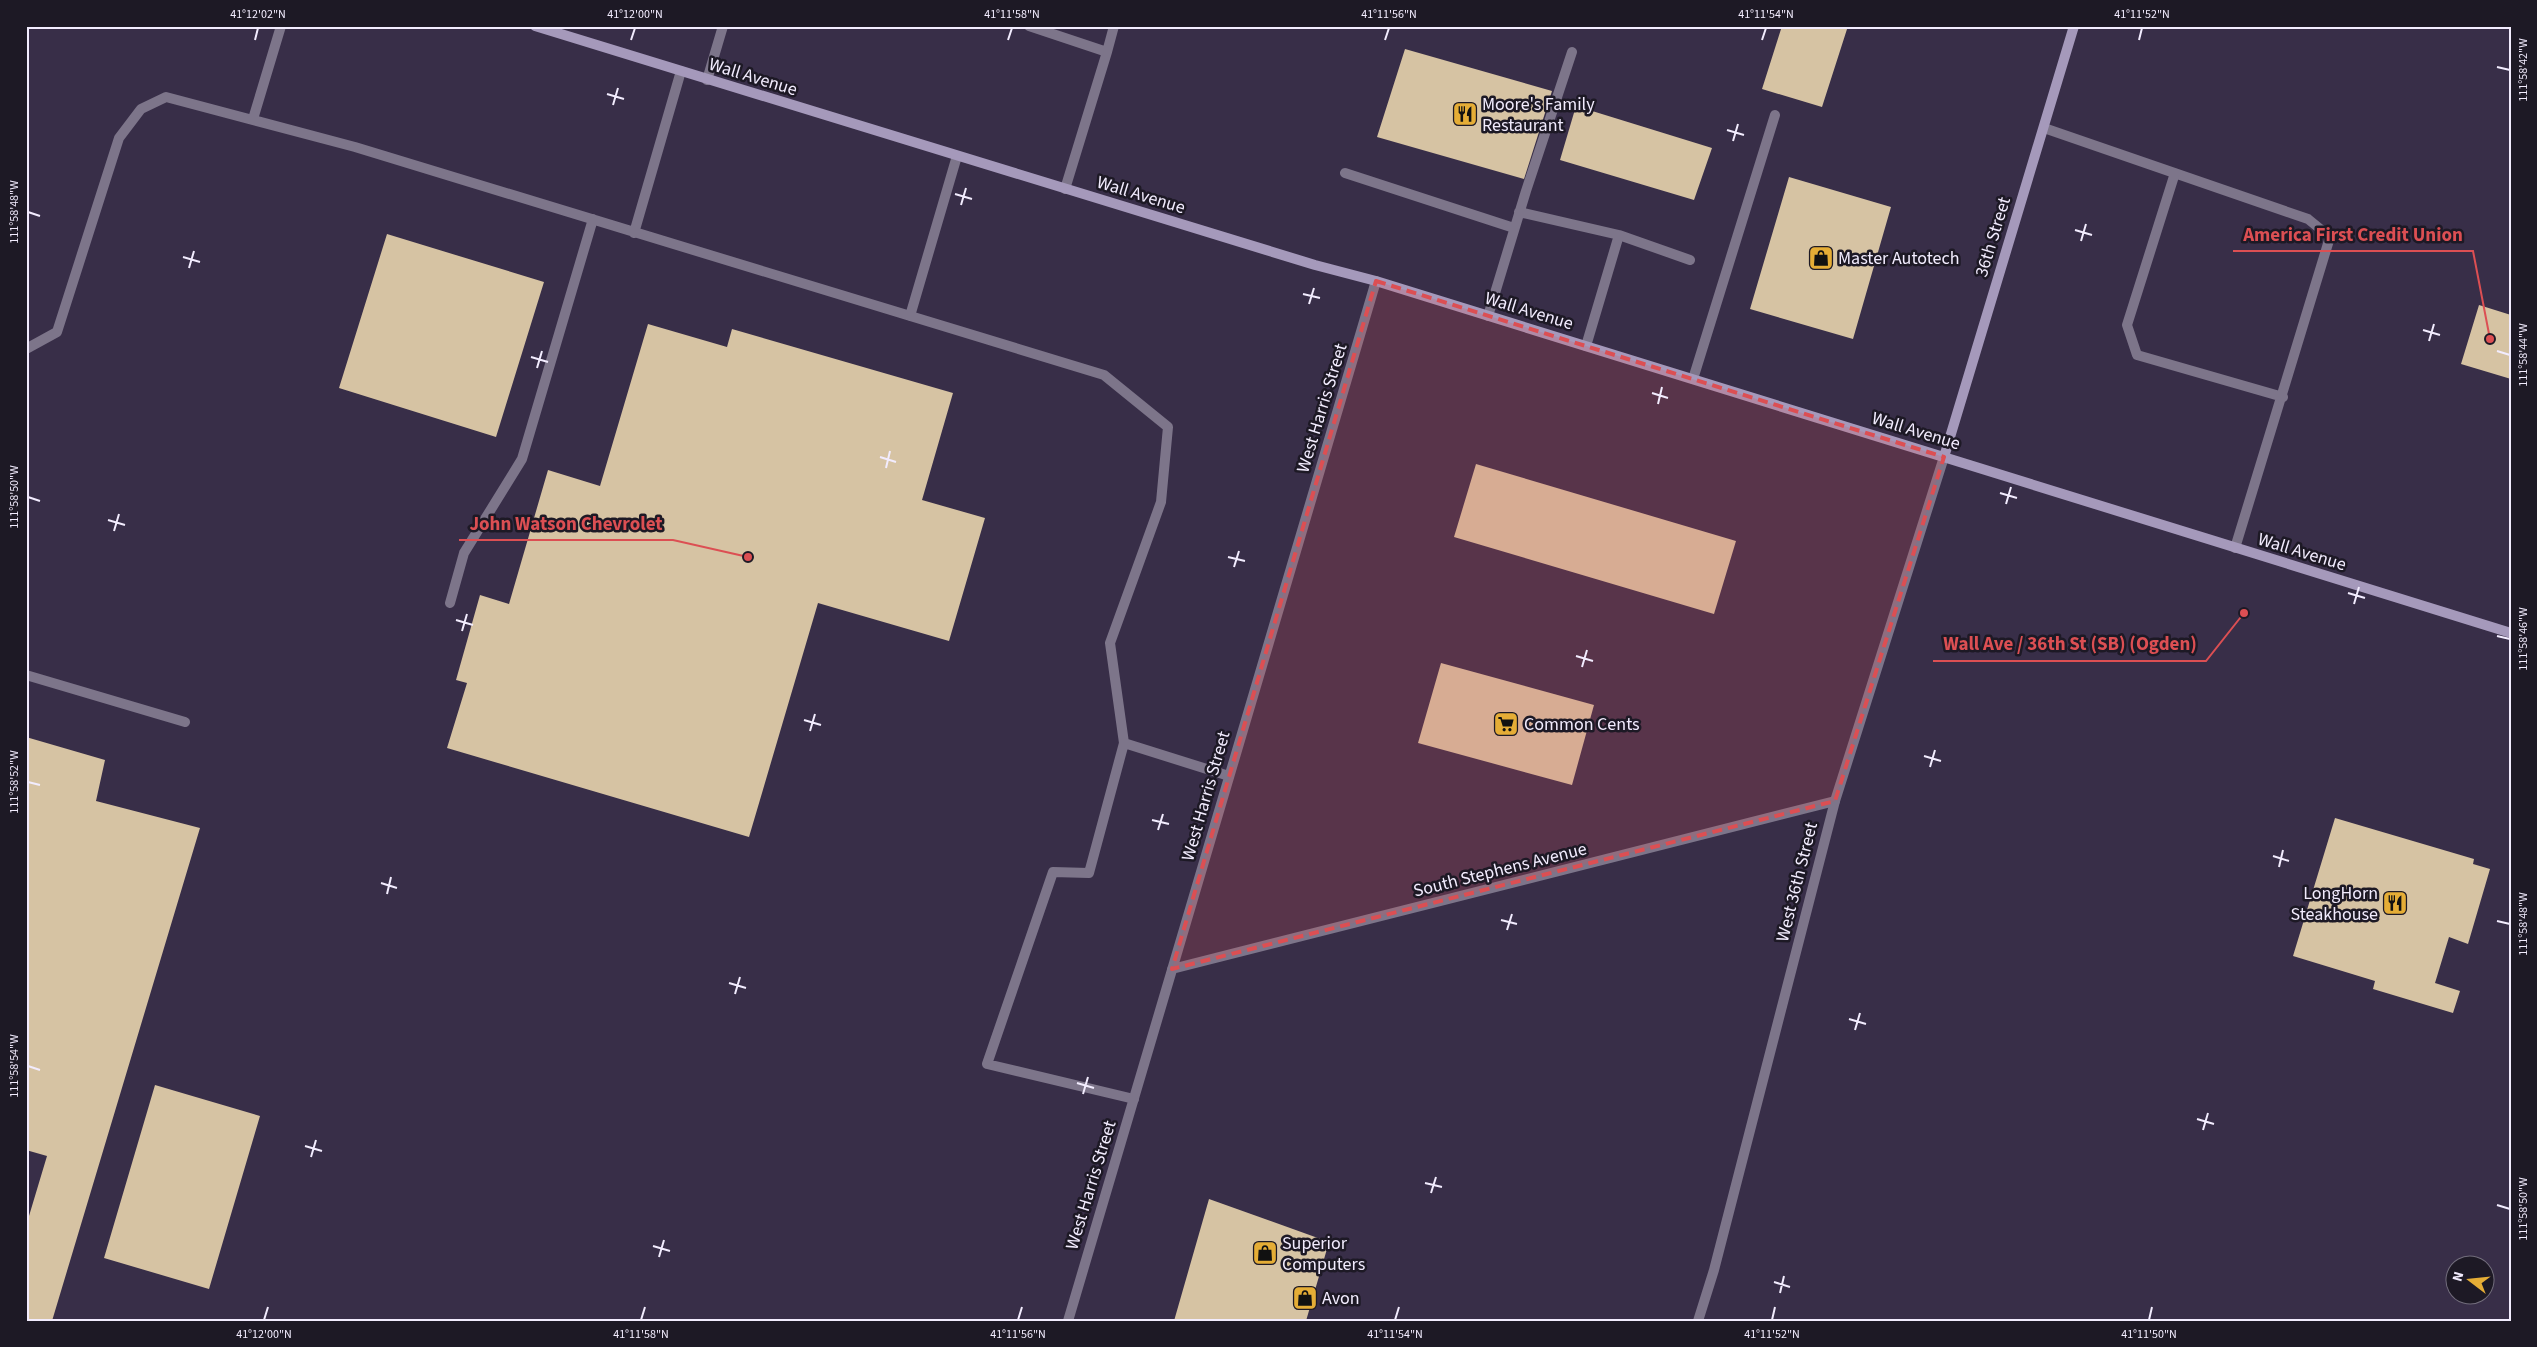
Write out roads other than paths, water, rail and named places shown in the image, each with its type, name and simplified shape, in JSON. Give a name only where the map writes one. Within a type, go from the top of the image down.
[{"type":"main road","name":"Wall Avenue","points":[[535,26],[1315,266],[1376,281],[2511,633]]},
{"type":"main road","name":"36th Street","points":[[1944,457],[2074,26]]},
{"type":"street","points":[[253,119],[281,26]]},
{"type":"street","points":[[707,80],[723,26]]},
{"type":"street","points":[[1029,26],[1107,52]]},
{"type":"street","points":[[1065,189],[1114,26]]},
{"type":"street","points":[[1488,316],[1519,212],[1572,52]]},
{"type":"street","points":[[634,233],[681,72]]},
{"type":"street","points":[[26,349],[57,332],[119,138],[141,109],[166,97],[355,147],[1104,376],[1168,427],[1161,502],[1110,643],[1124,742],[1089,873],[1053,872],[987,1064],[1134,1099]]},
{"type":"street","points":[[1694,379],[1775,115]]},
{"type":"street","points":[[2044,128],[2308,219],[2330,237],[2283,397],[2235,548]]},
{"type":"street","points":[[910,316],[957,156]]},
{"type":"street","points":[[1345,173],[1514,228]]},
{"type":"street","points":[[2175,173],[2127,325],[2137,355],[2283,397]]},
{"type":"street","points":[[1519,212],[1619,235],[1690,260]]},
{"type":"street","points":[[450,603],[464,553],[522,459],[593,219]]},
{"type":"street","points":[[1586,346],[1619,235]]},
{"type":"street","name":"West Harris Street","points":[[1068,1321],[1376,281]]},
{"type":"street","name":"West 36th Street","points":[[1698,1321],[1717,1260],[1835,801],[1944,457]]},
{"type":"street","points":[[26,675],[185,722]]},
{"type":"street","points":[[1124,742],[1230,776]]},
{"type":"street","name":"South Stephens Avenue","points":[[1172,968],[1835,801]]},
{"type":"place","name":"Moore's Family Restaurant","points":[[1465,114]]},
{"type":"place","name":"Master Autotech","points":[[1821,258]]},
{"type":"place","name":"America First Credit Union","points":[[2490,339]]},
{"type":"place","name":"John Watson Chevrolet","points":[[748,557]]},
{"type":"place","name":"Wall Ave / 36th St (SB) (Ogden)","points":[[2244,613]]},
{"type":"place","name":"Common Cents","points":[[1506,724]]},
{"type":"place","name":"LongHorn Steakhouse","points":[[2395,903]]},
{"type":"place","name":"Superior Computers","points":[[1265,1253]]},
{"type":"place","name":"Avon","points":[[1305,1298]]}]
